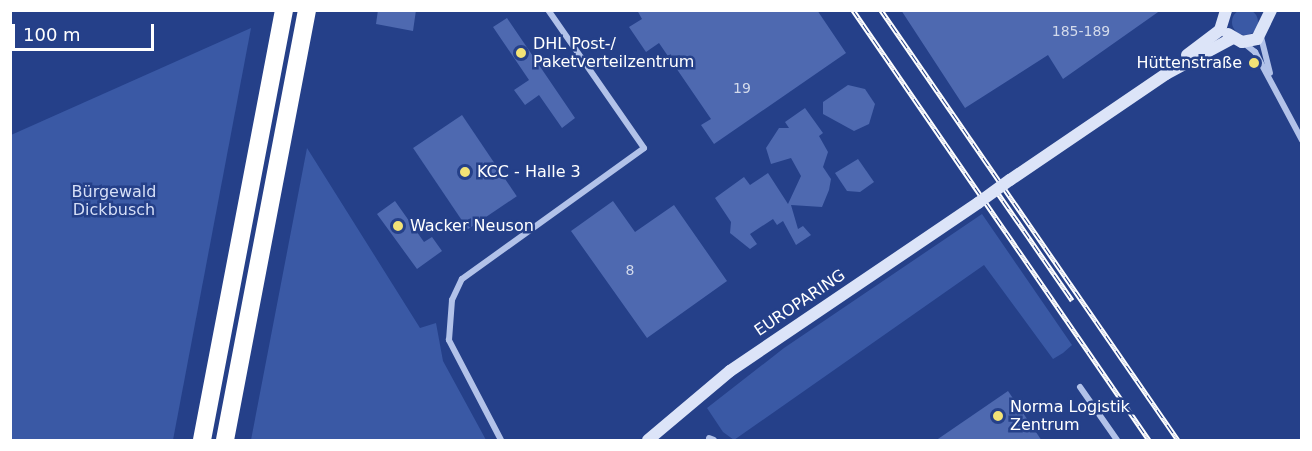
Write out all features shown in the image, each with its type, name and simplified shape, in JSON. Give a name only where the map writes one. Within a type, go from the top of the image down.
[{"type":"highway","points":[[202,441],[284,10]]},
{"type":"highway","points":[[225,441],[306,10]]},
{"type":"street","points":[[501,441],[449,340],[452,300],[462,279],[644,148],[548,10]]},
{"type":"street","points":[[1267,14],[1261,35],[1282,102]]},
{"type":"street","points":[[1166,75],[1225,16],[1238,40],[1255,52],[1302,140]]},
{"type":"street","points":[[1166,75],[1238,40],[1261,35]]},
{"type":"street","name":"EUROPARING","points":[[648,441],[730,371],[1166,75]]},
{"type":"street","points":[[1080,387],[1117,441]]},
{"type":"green space","points":[[1245,9],[1254,13],[1258,22],[1254,31],[1245,35],[1236,31],[1232,22],[1236,13]]},
{"type":"green space","name":"Bürgewald Dickbusch","points":[[251,28],[173,440],[11,440],[11,135]]},
{"type":"green space","points":[[307,148],[420,328],[436,323],[443,361],[486,440],[251,440]]},
{"type":"green space","points":[[982,214],[1072,345],[1063,353],[1053,359],[984,265],[734,440],[723,432],[707,408],[784,348]]},
{"type":"building","points":[[378,10],[416,10],[413,31],[376,24]]},
{"type":"building","points":[[637,10],[817,10],[846,53],[714,144],[701,125],[711,119],[659,43],[646,52],[629,27],[642,19]]},
{"type":"building","points":[[901,10],[1161,10],[1063,79],[1048,55],[965,108]]},
{"type":"building","name":"DHL Post-/ Paketverteilzentrum","points":[[507,18],[575,118],[562,128],[539,95],[525,105],[514,90],[529,80],[493,27]]},
{"type":"building","points":[[848,85],[865,89],[875,104],[869,124],[854,131],[823,114],[823,102]]},
{"type":"building","points":[[805,108],[823,133],[819,136],[828,152],[823,167],[831,179],[829,190],[822,207],[791,205],[798,229],[803,226],[811,235],[796,245],[783,221],[777,225],[773,219],[750,234],[757,244],[750,249],[730,233],[731,222],[715,198],[744,177],[750,185],[768,173],[788,204],[801,176],[791,158],[771,164],[766,148],[779,128],[789,128],[785,122]]},
{"type":"building","name":"KCC - Halle 3","points":[[462,115],[517,196],[468,229],[413,148]]},
{"type":"building","points":[[858,159],[874,182],[860,192],[847,191],[835,173]]},
{"type":"building","name":"Wacker Neuson","points":[[395,201],[424,242],[432,237],[442,251],[417,269],[377,214]]},
{"type":"building","points":[[613,201],[635,232],[674,205],[727,281],[647,338],[571,231]]},
{"type":"building","name":"Norma Logistik Zentrum","points":[[1008,391],[1042,441],[935,441]]},
{"type":"railway","points":[[853,10],[1149,440]]},
{"type":"railway","points":[[881,10],[1178,440]]},
{"type":"railway","points":[[993,186],[1072,300]]},
{"type":"place","name":"DHL Post-/ Paketverteilzentrum","points":[[521,53]]},
{"type":"place","name":"Hüttenstraße","points":[[1254,63]]},
{"type":"place","name":"KCC - Halle 3","points":[[465,172]]},
{"type":"place","name":"Wacker Neuson","points":[[398,226]]},
{"type":"place","name":"Norma Logistik Zentrum","points":[[998,416]]}]
